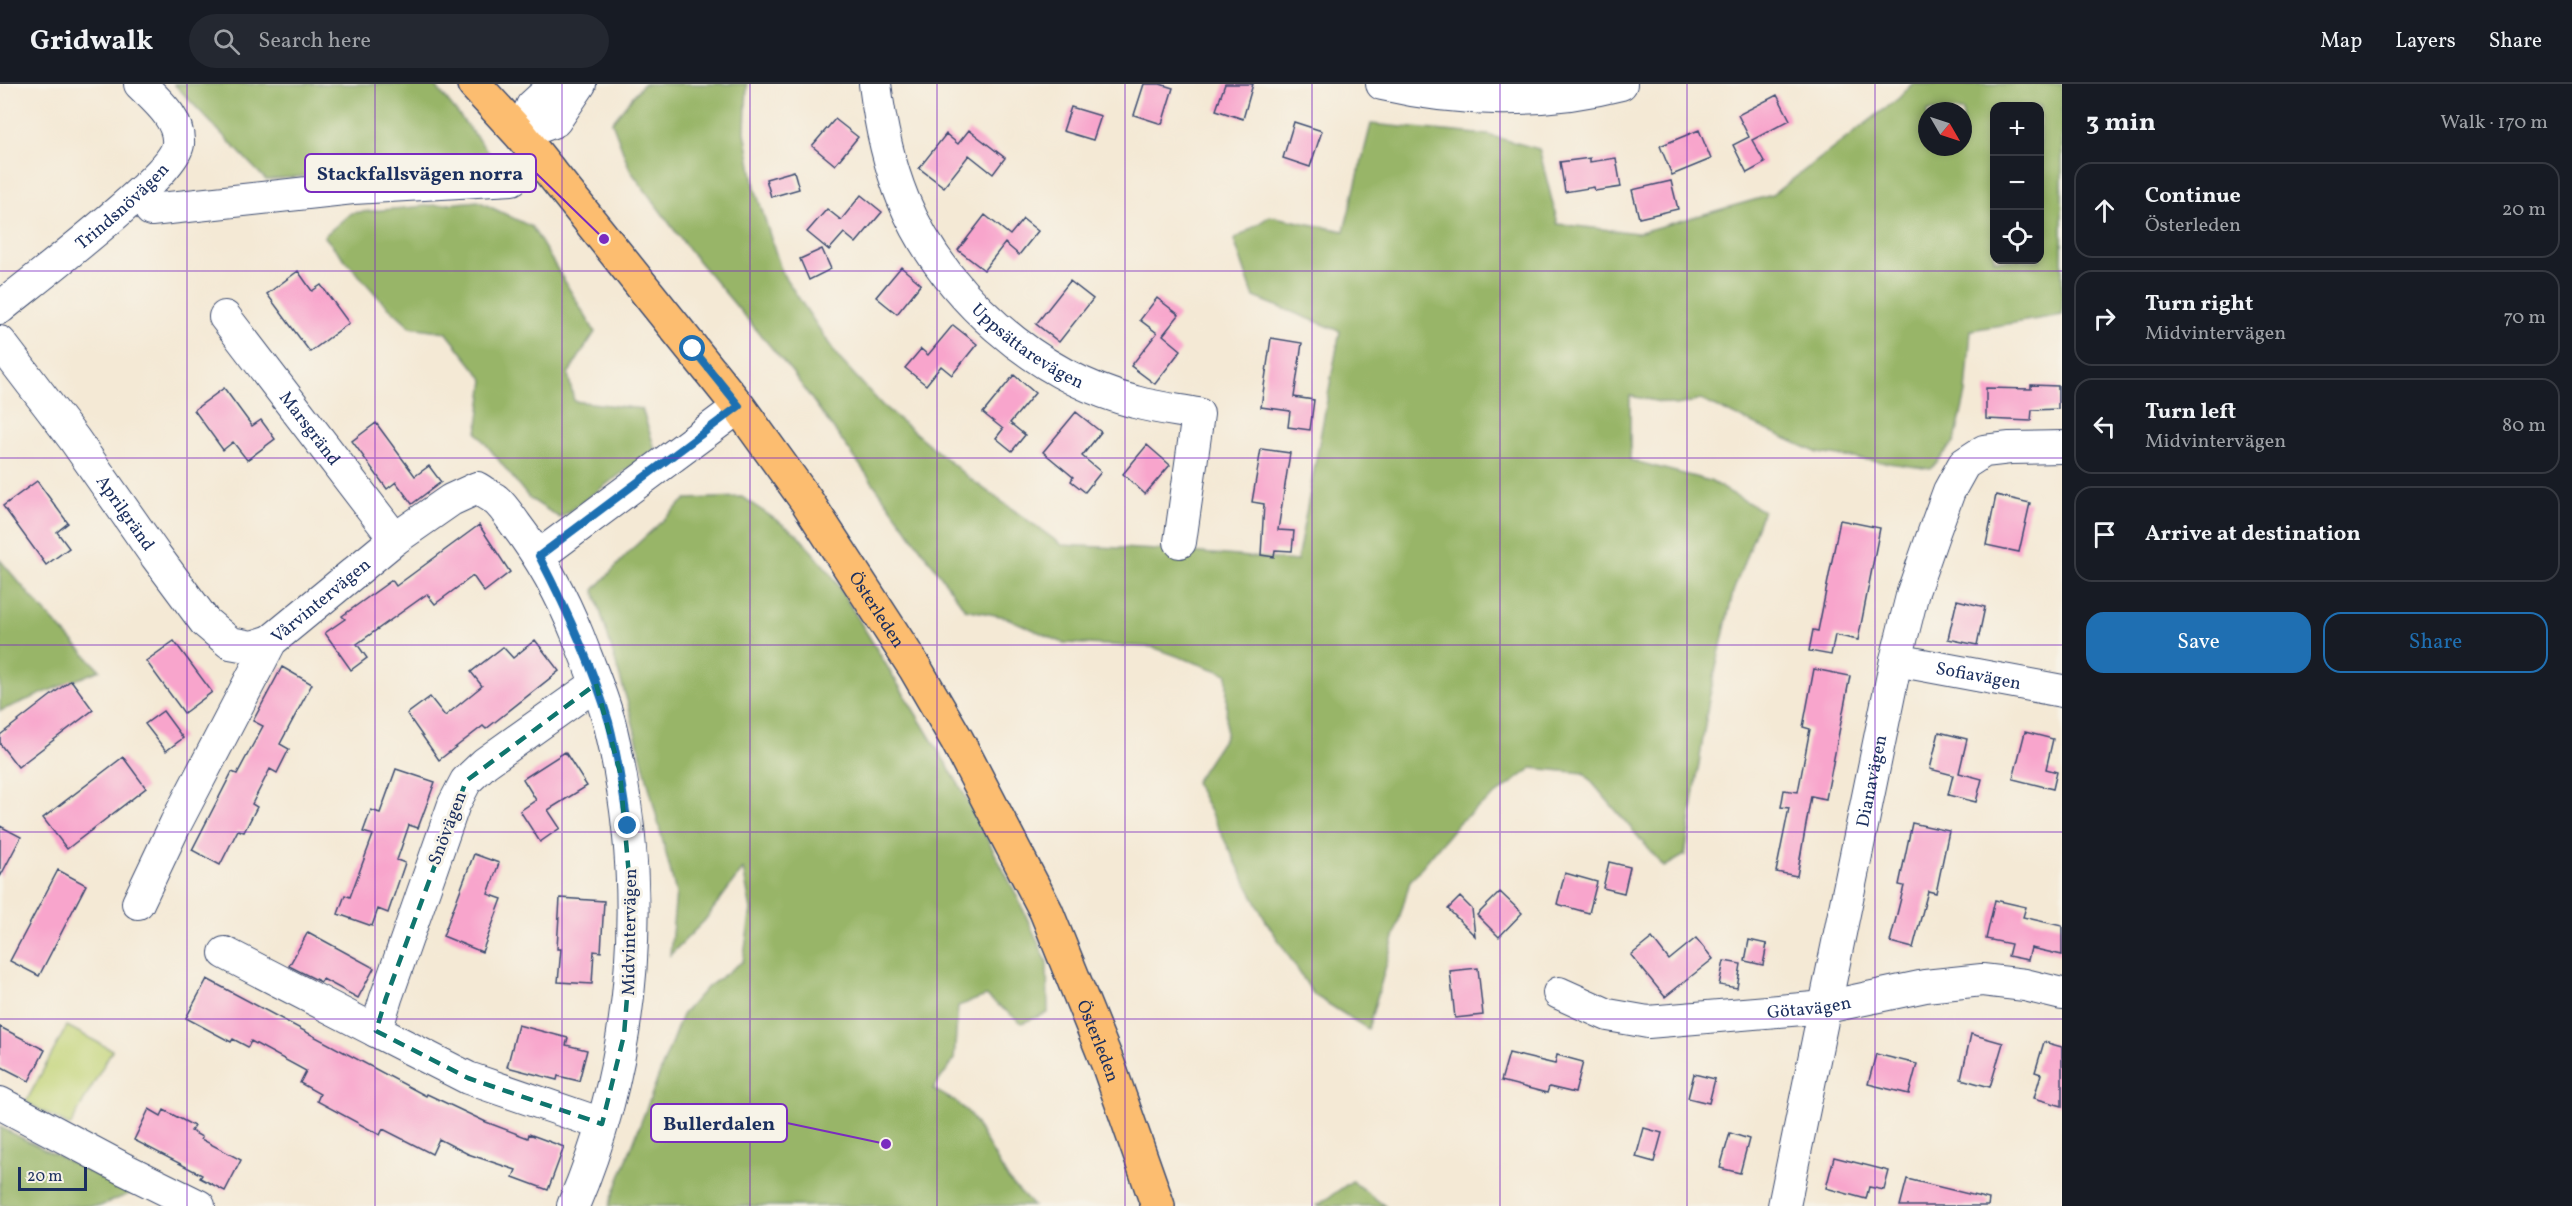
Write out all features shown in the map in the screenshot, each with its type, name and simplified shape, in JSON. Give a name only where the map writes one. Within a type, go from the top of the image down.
[{"type":"main road","name":"Österleden","points":[[474,84],[530,146],[739,406],[853,571],[915,668],[957,740],[1046,911],[1108,1064],[1158,1206]]},
{"type":"street","name":"Trindsnövägen","points":[[0,308],[126,203],[168,164],[178,146],[176,130],[165,110],[140,84]]},
{"type":"street","points":[[530,146],[532,106],[556,84]]},
{"type":"street","points":[[152,210],[353,188],[512,179],[530,146],[555,121],[580,84]]},
{"type":"street","name":"Uppsättarevägen","points":[[875,84],[880,124],[890,166],[904,201],[925,240],[951,278],[980,313],[1017,344],[1054,370],[1134,402],[1198,414],[1180,542]]},
{"type":"street","points":[[1382,84],[1410,90],[1478,98],[1537,97],[1582,92],[1621,84]]},
{"type":"street","name":"Marsgränd","points":[[225,317],[395,539]]},
{"type":"street","name":"Aprilgränd","points":[[0,342],[74,440],[205,622],[230,643],[252,647],[271,641]]},
{"type":"street","points":[[539,556],[739,406]]},
{"type":"street","name":"Dianavägen","points":[[1784,1206],[1896,660],[1913,592],[1949,491],[1964,464],[1984,451],[2062,447]]},
{"type":"street","name":"Vårvintervägen","points":[[138,903],[176,823],[271,641],[395,539],[451,500],[477,488],[497,501],[539,556]]},
{"type":"street","name":"Midvintervägen","points":[[539,556],[569,612],[609,724],[620,772],[632,871],[631,977],[624,1035],[602,1124],[573,1206]]},
{"type":"street","name":"Sofiavägen","points":[[1896,660],[2062,691]]},
{"type":"street","name":"Snövägen","points":[[376,1031],[454,804],[465,781],[485,763],[596,684]]},
{"type":"street","points":[[225,953],[468,1077],[602,1124]]},
{"type":"street","name":"Götavägen","points":[[1559,993],[1608,1015],[1648,1022],[1826,1008],[1925,986],[1982,980],[2025,985],[2062,994]]},
{"type":"street","points":[[0,1103],[199,1206]]},
{"type":"highlighted area","points":[[596,684],[620,772],[633,922],[624,1035],[602,1124],[468,1078],[376,1031],[386,998],[466,781]]},
{"type":"green space","points":[[174,84],[434,84],[493,158],[266,180]]},
{"type":"green space","points":[[643,84],[747,84],[745,132],[755,188],[782,273],[838,357],[882,405],[969,478],[1062,545],[1177,551],[1297,561],[1340,331],[1254,297],[1234,240],[1270,216],[1344,231],[1371,124],[1488,135],[1539,149],[1558,224],[1637,233],[1772,195],[1899,98],[1912,84],[2062,84],[2062,315],[1971,330],[1966,393],[1955,441],[1931,469],[1818,453],[1701,400],[1676,405],[1630,396],[1630,460],[1710,481],[1763,511],[1733,592],[1709,699],[1685,855],[1664,867],[1584,773],[1532,768],[1459,822],[1410,881],[1368,1029],[1314,995],[1264,918],[1195,782],[1226,735],[1227,674],[1152,647],[1063,643],[1005,617],[965,609],[792,372],[689,250],[630,170],[612,122]]},
{"type":"green space","points":[[478,201],[532,227],[595,332],[568,374],[574,401],[642,409],[655,449],[560,518],[529,498],[477,433],[484,380],[446,332],[411,327],[380,299],[324,236],[351,213]]},
{"type":"green space","points":[[742,497],[797,534],[831,574],[961,788],[1016,894],[1047,962],[1048,1013],[1022,1023],[986,996],[958,1006],[954,1060],[933,1089],[956,1102],[970,1114],[1009,1181],[1033,1206],[609,1206],[682,1015],[705,989],[743,961],[751,910],[743,869],[705,920],[670,955],[676,893],[628,704],[594,590],[633,548],[686,499]]},
{"type":"green space","points":[[0,560],[41,608],[100,670],[0,711]]},
{"type":"green space","points":[[67,1026],[112,1050],[70,1126],[26,1102]]},
{"type":"green space","points":[[0,1127],[132,1193],[100,1206],[0,1206]]},
{"type":"green space","points":[[1352,1181],[1385,1206],[1317,1206],[1318,1205]]},
{"type":"building","points":[[1144,84],[1160,84],[1173,88],[1162,124],[1134,115]]},
{"type":"building","points":[[1225,84],[1253,84],[1243,119],[1216,110]]},
{"type":"building","points":[[1777,95],[1790,120],[1752,140],[1765,163],[1747,173],[1733,145],[1749,137],[1738,115]]},
{"type":"building","points":[[1071,107],[1101,116],[1093,140],[1063,131]]},
{"type":"building","points":[[835,119],[858,137],[835,165],[812,146]]},
{"type":"building","points":[[1294,122],[1322,131],[1310,167],[1283,158]]},
{"type":"building","points":[[969,130],[1005,158],[993,174],[969,155],[944,187],[919,168],[946,134],[958,144]]},
{"type":"building","points":[[1699,130],[1711,159],[1672,175],[1660,146]]},
{"type":"building","points":[[1590,158],[1590,162],[1616,158],[1621,187],[1595,191],[1594,187],[1565,192],[1560,162]]},
{"type":"building","points":[[794,171],[799,189],[771,197],[766,179]]},
{"type":"building","points":[[1671,181],[1678,209],[1639,218],[1632,190]]},
{"type":"building","points":[[861,195],[882,212],[856,243],[844,233],[829,250],[807,232],[827,209],[841,220]]},
{"type":"building","points":[[985,215],[1010,235],[1023,219],[1038,231],[1019,255],[1005,243],[984,270],[958,250]]},
{"type":"building","points":[[822,249],[831,269],[809,280],[800,259]]},
{"type":"building","points":[[901,267],[921,284],[897,314],[876,297]]},
{"type":"building","points":[[298,271],[312,291],[321,285],[349,323],[310,352],[267,294]]},
{"type":"building","points":[[1070,281],[1093,299],[1059,342],[1036,324]]},
{"type":"building","points":[[1157,298],[1179,315],[1163,335],[1181,350],[1155,384],[1131,366],[1157,333],[1140,320]]},
{"type":"building","points":[[953,325],[977,344],[952,375],[941,366],[926,385],[905,368],[921,349],[928,355]]},
{"type":"building","points":[[1271,338],[1302,343],[1294,397],[1314,400],[1310,430],[1288,427],[1290,411],[1261,407]]},
{"type":"building","points":[[1014,375],[1035,393],[1010,423],[1025,435],[1012,451],[996,438],[1003,429],[983,413]]},
{"type":"building","points":[[2031,385],[2058,386],[2058,409],[2032,410],[2031,421],[1986,419],[1986,388],[2031,389]]},
{"type":"building","points":[[224,388],[252,426],[261,420],[275,439],[247,460],[233,442],[223,450],[194,410]]},
{"type":"building","points":[[1076,412],[1101,432],[1082,456],[1101,472],[1085,492],[1071,481],[1073,477],[1043,452]]},
{"type":"building","points":[[376,423],[415,476],[429,466],[441,482],[412,504],[396,482],[387,489],[352,441]]},
{"type":"building","points":[[1147,445],[1170,465],[1145,494],[1123,474]]},
{"type":"building","points":[[1261,449],[1290,453],[1278,530],[1294,531],[1292,551],[1275,550],[1274,557],[1261,555],[1264,504],[1252,502]]},
{"type":"building","points":[[37,481],[68,523],[57,532],[69,548],[46,565],[3,506]]},
{"type":"building","points":[[1996,495],[2030,503],[2019,552],[1986,545]]},
{"type":"building","points":[[1840,520],[1880,528],[1858,640],[1835,635],[1831,655],[1809,651],[1813,630],[1818,631]]},
{"type":"building","points":[[479,525],[510,572],[484,592],[473,576],[435,604],[427,594],[357,644],[367,658],[351,670],[325,633],[345,619],[342,616],[392,580],[396,586]]},
{"type":"building","points":[[1957,600],[1985,607],[1977,645],[1948,639]]},
{"type":"building","points":[[535,640],[559,671],[486,729],[483,726],[439,760],[407,714],[430,697],[445,716],[482,686],[471,672],[503,647],[513,658]]},
{"type":"building","points":[[174,641],[212,692],[184,713],[146,661]]},
{"type":"building","points":[[282,667],[312,684],[280,744],[289,749],[277,773],[270,769],[252,804],[257,807],[244,832],[238,830],[220,865],[192,850],[232,772],[237,774],[263,726],[253,721]]},
{"type":"building","points":[[1814,669],[1850,676],[1826,799],[1811,796],[1797,876],[1776,872],[1789,808],[1781,807],[1784,790],[1798,792],[1810,729],[1803,727]]},
{"type":"building","points":[[71,680],[93,710],[18,767],[0,744],[0,735]]},
{"type":"building","points":[[163,711],[183,738],[166,751],[145,724]]},
{"type":"building","points":[[1939,732],[1967,739],[1959,773],[1982,779],[1976,802],[1948,795],[1953,775],[1930,769]]},
{"type":"building","points":[[2025,732],[2053,739],[2046,769],[2057,772],[2053,789],[2013,779]]},
{"type":"building","points":[[565,752],[587,786],[548,810],[560,828],[540,842],[520,811],[536,800],[523,779]]},
{"type":"building","points":[[123,757],[146,788],[67,849],[43,818]]},
{"type":"building","points":[[396,769],[435,782],[418,828],[409,825],[397,860],[405,863],[388,913],[378,909],[372,926],[338,914],[345,895],[350,897],[373,835],[363,832],[371,810],[380,813]]},
{"type":"building","points":[[1912,823],[1949,831],[1936,893],[1928,891],[1913,948],[1890,942],[1904,886],[1899,885]]},
{"type":"building","points":[[0,826],[21,837],[0,877]]},
{"type":"building","points":[[474,854],[499,863],[488,894],[502,899],[482,952],[443,936]]},
{"type":"building","points":[[1609,862],[1630,867],[1624,893],[1603,888]]},
{"type":"building","points":[[58,870],[86,885],[39,976],[10,961]]},
{"type":"building","points":[[1565,873],[1597,882],[1589,913],[1557,904]]},
{"type":"building","points":[[1500,892],[1522,913],[1499,937],[1477,915]]},
{"type":"building","points":[[1460,897],[1472,909],[1475,936],[1448,909]]},
{"type":"building","points":[[560,898],[604,901],[601,952],[594,951],[592,984],[558,982],[561,949],[557,949]]},
{"type":"building","points":[[1995,900],[2026,907],[2023,917],[2062,926],[2062,955],[2031,948],[2028,960],[2008,956],[2011,944],[1986,939]]},
{"type":"building","points":[[308,932],[374,968],[358,998],[323,979],[321,982],[289,966]]},
{"type":"building","points":[[1652,938],[1669,960],[1696,938],[1713,959],[1665,997],[1631,955]]},
{"type":"building","points":[[1749,940],[1767,944],[1763,965],[1745,961]]},
{"type":"building","points":[[1724,961],[1741,964],[1737,988],[1719,985]]},
{"type":"building","points":[[1478,968],[1483,1015],[1455,1018],[1450,971]]},
{"type":"building","points":[[207,979],[426,1096],[427,1094],[486,1122],[528,1138],[529,1134],[564,1147],[548,1190],[513,1177],[516,1170],[468,1154],[439,1139],[432,1154],[383,1129],[380,1135],[317,1101],[320,1094],[300,1083],[306,1071],[251,1041],[248,1047],[233,1039],[231,1042],[186,1018]]},
{"type":"building","points":[[518,1025],[568,1038],[566,1045],[587,1050],[579,1081],[558,1076],[557,1080],[507,1067]]},
{"type":"building","points":[[0,1027],[45,1050],[29,1081],[0,1066]]},
{"type":"building","points":[[1971,1034],[2003,1043],[1990,1087],[1961,1079]]},
{"type":"building","points":[[2044,1042],[2062,1047],[2062,1106],[2034,1098],[2041,1074],[2035,1072]]},
{"type":"building","points":[[1509,1053],[1555,1064],[1557,1055],[1583,1062],[1575,1093],[1549,1087],[1547,1093],[1501,1081]]},
{"type":"building","points":[[1876,1054],[1917,1064],[1909,1094],[1868,1084]]},
{"type":"building","points":[[1694,1074],[1715,1079],[1709,1103],[1688,1098]]},
{"type":"building","points":[[149,1109],[161,1116],[164,1110],[194,1126],[191,1131],[202,1137],[201,1139],[241,1160],[225,1191],[200,1178],[202,1175],[134,1140]]},
{"type":"building","points":[[1644,1128],[1662,1133],[1654,1162],[1636,1157]]},
{"type":"building","points":[[1730,1133],[1749,1139],[1740,1173],[1720,1168]]},
{"type":"building","points":[[1834,1157],[1889,1171],[1884,1190],[1869,1187],[1866,1199],[1826,1188]]},
{"type":"building","points":[[1907,1179],[1989,1199],[1988,1206],[1900,1206]]},
{"type":"place","name":"Stackfallsvägen norra","points":[[604,239]]},
{"type":"place","name":"Bullerdalen","points":[[886,1144]]},
{"type":"route","points":[[628,826],[620,772],[609,724],[596,684],[569,612],[539,556],[739,406],[693,349]]}]
